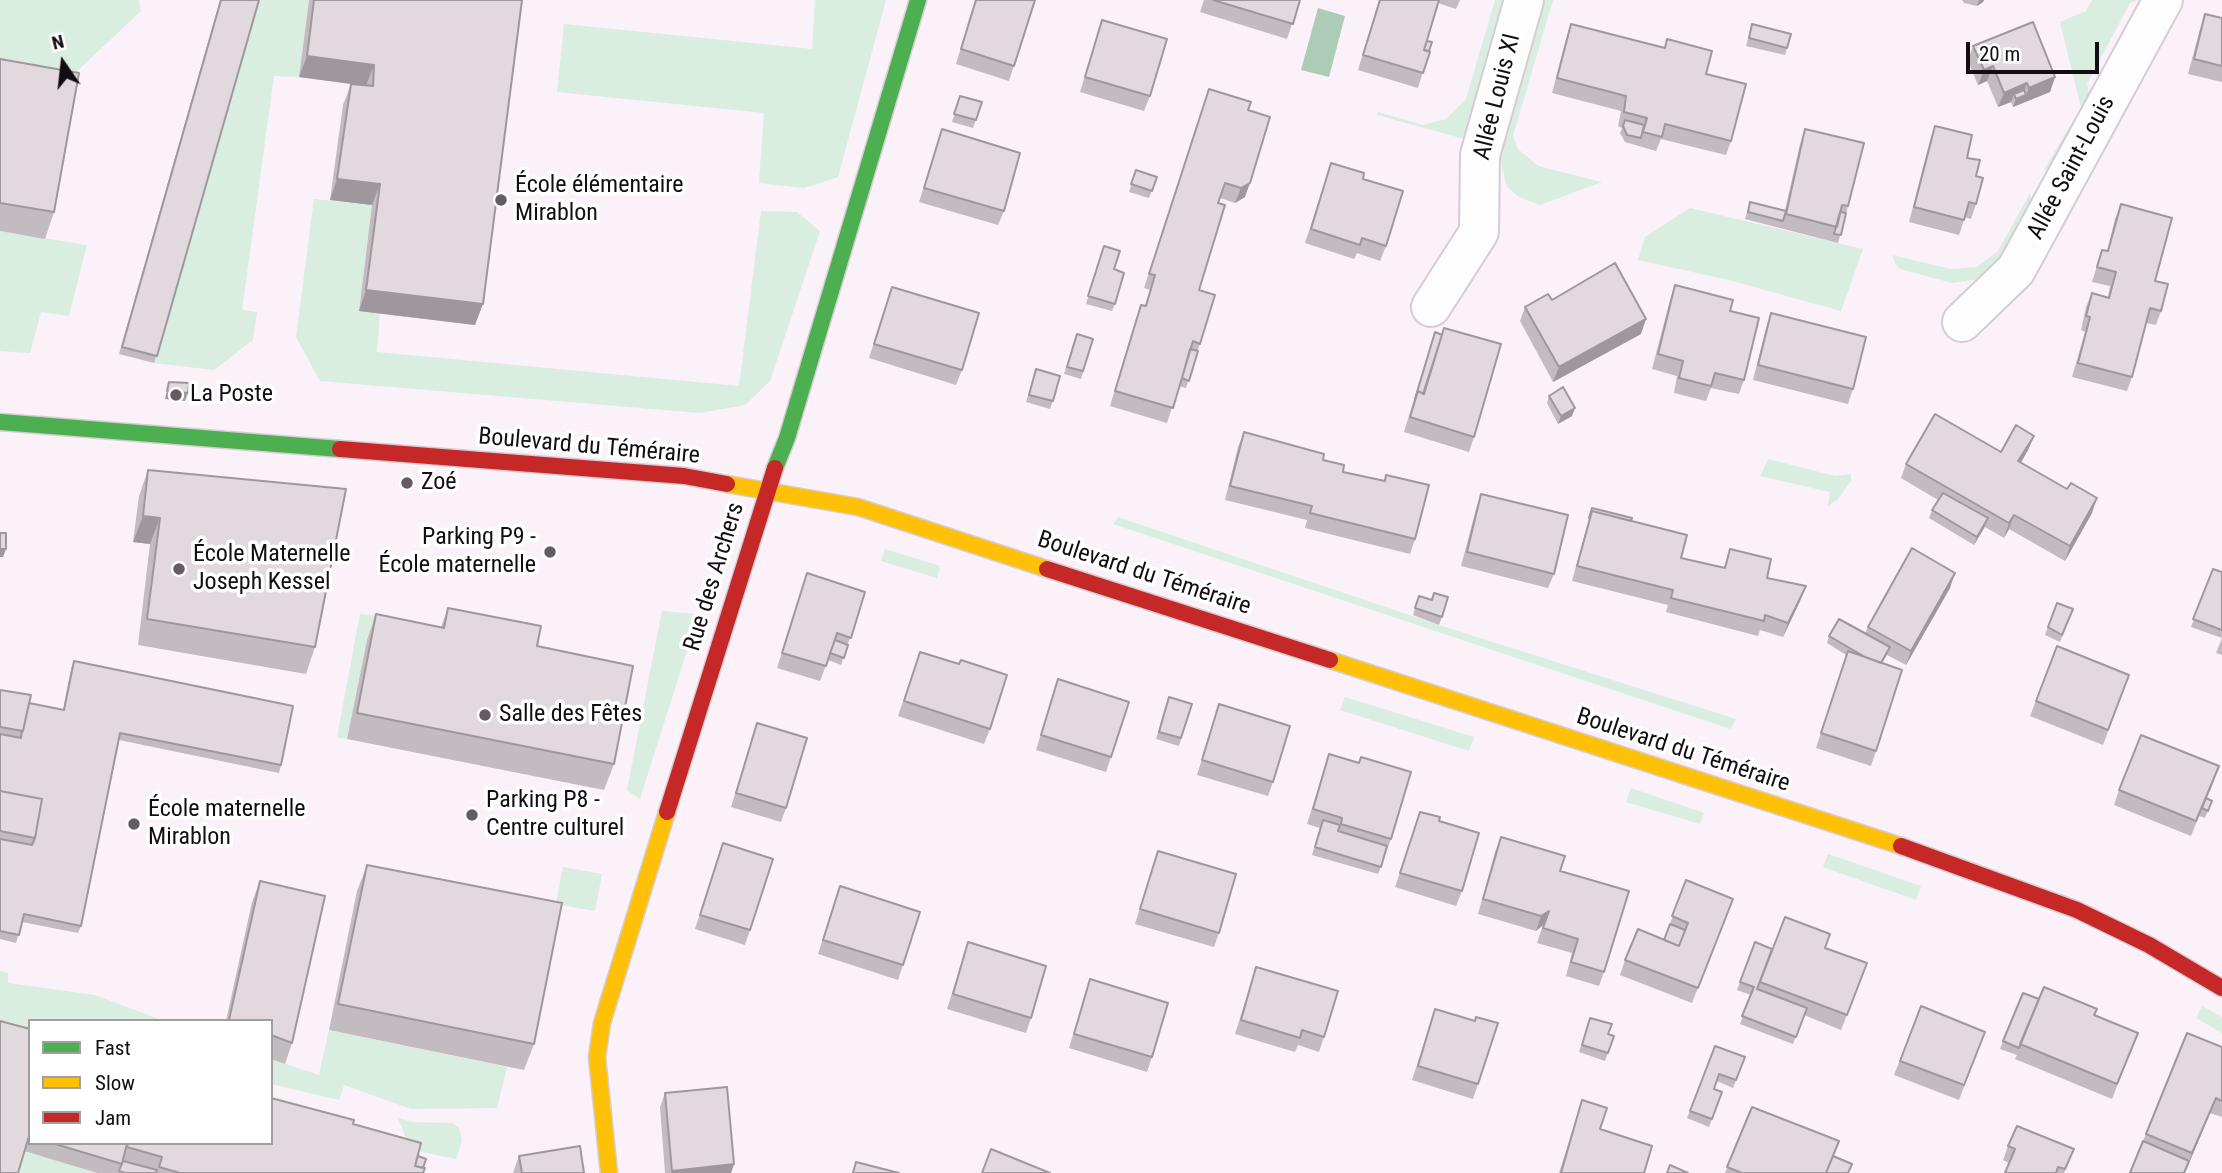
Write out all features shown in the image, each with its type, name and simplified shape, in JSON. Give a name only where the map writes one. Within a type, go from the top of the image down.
[{"type":"main road","name":"Rue des Archers","points":[[609,1173],[598,1085],[597,1058],[602,1023],[766,489],[787,438],[918,0]]},
{"type":"main road","name":"Boulevard du Téméraire","points":[[0,422],[684,476],[858,507],[1064,571],[1971,869],[2077,910],[2149,945],[2222,988]]},
{"type":"street","name":"Allée Louis XI","points":[[1431,307],[1479,232],[1480,155],[1524,0]]},
{"type":"street","name":"Allée Saint-Louis","points":[[1962,322],[2016,270],[2163,0]]},
{"type":"shaded area","points":[[0,0],[139,0],[141,11],[73,75],[0,87]]},
{"type":"shaded area","points":[[258,0],[309,0],[299,77],[274,76],[242,310],[257,312],[253,340],[214,370],[154,363]]},
{"type":"shaded area","points":[[815,0],[886,0],[838,177],[804,188],[759,183],[764,113],[557,92],[564,24],[812,49]]},
{"type":"shaded area","points":[[1495,0],[1505,0],[1464,139],[1377,115],[1378,112],[1423,125],[1446,119],[1466,99]]},
{"type":"shaded area","points":[[1544,0],[1553,0],[1513,136],[1518,149],[1538,166],[1602,182],[1540,205],[1519,197],[1507,187],[1499,155],[1502,131]]},
{"type":"shaded area","points":[[2092,0],[2138,0],[2130,3],[2087,84],[2092,105],[2058,166],[2044,170],[2081,107],[2060,22],[2086,11]]},
{"type":"shaded area","points":[[1318,8],[1345,16],[1329,77],[1301,70]]},
{"type":"shaded area","points":[[2030,193],[2034,210],[1994,272],[1978,279],[1952,283],[1900,269],[1895,263],[1892,255],[1951,269],[1977,267],[1998,251]]},
{"type":"shaded area","points":[[314,199],[372,205],[359,310],[380,313],[377,352],[739,386],[761,211],[797,212],[820,231],[770,381],[745,405],[700,413],[320,381],[296,337]]},
{"type":"shaded area","points":[[1690,208],[1863,249],[1841,311],[1729,280],[1638,260],[1645,237]]},
{"type":"shaded area","points":[[0,231],[87,245],[69,316],[41,312],[30,353],[0,351]]},
{"type":"shaded area","points":[[1768,459],[1835,476],[1851,474],[1851,481],[1838,499],[1828,506],[1830,492],[1760,476]]},
{"type":"shaded area","points":[[1118,517],[1439,625],[1736,719],[1731,729],[1113,524]]},
{"type":"shaded area","points":[[885,549],[940,566],[937,578],[881,561]]},
{"type":"shaded area","points":[[662,611],[696,614],[696,622],[640,799],[627,790]]},
{"type":"shaded area","points":[[360,614],[398,618],[396,631],[367,640],[347,739],[337,737]]},
{"type":"shaded area","points":[[1345,697],[1474,737],[1469,751],[1340,710]]},
{"type":"shaded area","points":[[1631,788],[1704,813],[1700,824],[1626,802]]},
{"type":"shaded area","points":[[1828,854],[1921,886],[1916,900],[1823,867]]},
{"type":"shaded area","points":[[563,867],[602,874],[595,911],[556,904]]},
{"type":"shaded area","points":[[0,971],[8,973],[8,983],[95,995],[159,1019],[28,1019],[28,1044],[0,1037]]},
{"type":"shaded area","points":[[2202,1006],[2222,1017],[2222,1033],[2196,1018]]},
{"type":"shaded area","points":[[329,1030],[507,1067],[497,1108],[411,1109],[344,1085],[339,1100],[273,1084],[273,1060],[319,1075]]},
{"type":"shaded area","points":[[398,1118],[411,1122],[451,1123],[459,1127],[462,1141],[456,1159],[422,1152],[408,1143]]},
{"type":"shaded area","points":[[23,1151],[97,1173],[17,1173]]},
{"type":"building","points":[[221,0],[259,0],[157,356],[122,347]]},
{"type":"building","points":[[314,0],[522,0],[483,304],[366,290],[380,184],[337,179],[351,84],[373,86],[374,65],[307,56]]},
{"type":"building","points":[[976,0],[1035,0],[1014,66],[961,49]]},
{"type":"building","points":[[1213,0],[1300,0],[1293,24]]},
{"type":"building","points":[[1380,0],[1439,0],[1424,50],[1430,52],[1423,73],[1363,55]]},
{"type":"building","points":[[2205,14],[2222,18],[2222,66],[2194,59]]},
{"type":"building","points":[[1102,20],[1167,39],[1150,96],[1085,77]]},
{"type":"building","points":[[2033,22],[2055,77],[2029,88],[2027,83],[2004,93],[1993,66],[1984,70],[1973,46]]},
{"type":"building","points":[[1571,24],[1665,48],[1667,39],[1712,51],[1706,74],[1746,84],[1731,141],[1665,124],[1662,137],[1643,132],[1647,118],[1624,112],[1626,96],[1557,78]]},
{"type":"building","points":[[1752,24],[1791,34],[1787,48],[1749,38]]},
{"type":"building","points":[[1427,41],[1432,42],[1429,51],[1424,50]]},
{"type":"building","points":[[0,59],[79,73],[54,212],[0,203]]},
{"type":"building","points":[[1209,89],[1251,102],[1248,110],[1270,117],[1250,183],[1241,188],[1225,183],[1218,203],[1225,205],[1199,290],[1215,295],[1200,344],[1193,341],[1173,408],[1115,391],[1141,305],[1146,306],[1155,275],[1149,274]]},
{"type":"building","points":[[2024,90],[2026,95],[2016,99],[2014,94]]},
{"type":"building","points":[[960,96],[982,102],[976,120],[954,114]]},
{"type":"building","points":[[1625,120],[1644,125],[1641,138],[1627,135],[1623,126]]},
{"type":"building","points":[[1935,126],[1972,135],[1967,158],[1980,160],[1976,176],[1983,178],[1976,204],[1969,202],[1964,220],[1914,207]]},
{"type":"building","points":[[942,129],[1020,153],[1004,211],[924,188]]},
{"type":"building","points":[[1805,129],[1864,143],[1848,206],[1842,205],[1837,227],[1786,214]]},
{"type":"building","points":[[1331,163],[1364,173],[1363,179],[1403,191],[1386,246],[1362,238],[1360,245],[1311,229]]},
{"type":"building","points":[[1136,170],[1157,177],[1152,191],[1131,184]]},
{"type":"building","points":[[1750,202],[1786,211],[1783,221],[1748,212]]},
{"type":"building","points":[[2121,204],[2172,218],[2155,281],[2168,284],[2161,311],[2150,308],[2132,377],[2078,363],[2090,317],[2086,316],[2092,293],[2109,298],[2116,272],[2097,267],[2102,250],[2108,251]]},
{"type":"building","points":[[1840,212],[1846,213],[1841,235],[1834,234]]},
{"type":"building","points":[[1104,246],[1120,251],[1114,269],[1124,273],[1115,304],[1088,296]]},
{"type":"building","points":[[1615,263],[1646,319],[1559,367],[1525,307],[1548,294],[1552,300]]},
{"type":"building","points":[[1675,285],[1733,300],[1730,311],[1759,318],[1744,380],[1715,373],[1711,386],[1679,378],[1683,361],[1658,354]]},
{"type":"building","points":[[892,287],[979,313],[962,370],[874,344]]},
{"type":"building","points":[[1771,313],[1866,337],[1853,389],[1758,365]]},
{"type":"building","points":[[1444,328],[1501,344],[1474,437],[1410,417],[1418,391],[1424,394]]},
{"type":"building","points":[[1435,332],[1442,335],[1423,394],[1418,391],[1415,399]]},
{"type":"building","points":[[1077,334],[1093,339],[1083,371],[1067,367]]},
{"type":"building","points":[[1190,349],[1198,351],[1189,381],[1182,378]]},
{"type":"building","points":[[1036,369],[1060,376],[1053,401],[1029,395]]},
{"type":"building","points":[[169,382],[189,383],[188,393],[167,391]]},
{"type":"building","points":[[1563,387],[1575,408],[1561,416],[1549,396]]},
{"type":"building","points":[[1935,414],[2001,452],[2016,425],[2034,436],[2018,461],[2067,489],[2071,483],[2097,498],[2070,546],[2014,515],[2009,523],[1906,464]]},
{"type":"building","points":[[1244,432],[1324,454],[1323,460],[1344,465],[1343,472],[1385,481],[1386,475],[1429,485],[1415,539],[1310,513],[1312,506],[1230,486]]},
{"type":"building","points":[[148,470],[346,489],[315,647],[147,619],[160,518],[143,516]]},
{"type":"building","points":[[1943,493],[1988,518],[1977,537],[1932,510]]},
{"type":"building","points":[[1481,494],[1568,515],[1554,574],[1467,552]]},
{"type":"building","points":[[1592,508],[1632,518],[1631,521],[1592,511],[1589,518]]},
{"type":"building","points":[[1592,511],[1687,535],[1681,558],[1725,568],[1730,549],[1771,559],[1767,578],[1806,586],[1788,623],[1765,615],[1764,621],[1671,598],[1673,590],[1577,566]]},
{"type":"building","points":[[0,533],[6,533],[6,549],[0,549]]},
{"type":"building","points":[[1912,548],[1955,573],[1911,651],[1868,627]]},
{"type":"building","points":[[2213,569],[2222,572],[2222,630],[2193,619]]},
{"type":"building","points":[[807,573],[865,592],[851,638],[837,633],[826,666],[782,653]]},
{"type":"building","points":[[1434,593],[1448,597],[1442,617],[1415,608],[1419,596],[1432,600]]},
{"type":"building","points":[[2057,603],[2073,609],[2062,635],[2048,627]]},
{"type":"building","name":"Salle des Fêtes","points":[[448,608],[541,626],[537,646],[633,666],[614,764],[357,713],[376,614],[444,628]]},
{"type":"building","points":[[1839,619],[1890,647],[1881,663],[1829,636]]},
{"type":"building","points":[[835,640],[848,645],[844,658],[830,653]]},
{"type":"building","points":[[2057,646],[2129,675],[2108,730],[2036,701]]},
{"type":"building","points":[[1848,651],[1902,670],[1876,751],[1821,733]]},
{"type":"building","points":[[920,652],[959,664],[961,660],[1007,675],[990,729],[904,701]]},
{"type":"building","points":[[74,661],[293,706],[281,765],[120,733],[81,926],[24,914],[19,935],[0,931],[0,839],[32,845],[42,799],[0,791],[0,734],[21,738],[29,703],[64,710]]},
{"type":"building","points":[[1058,679],[1129,702],[1111,757],[1041,735]]},
{"type":"building","points":[[0,690],[31,695],[23,731],[0,727]]},
{"type":"building","points":[[1169,697],[1192,704],[1181,738],[1159,732]]},
{"type":"building","points":[[1219,704],[1290,726],[1273,782],[1202,760]]},
{"type":"building","points":[[757,723],[807,738],[786,808],[736,793]]},
{"type":"building","points":[[2141,735],[2219,766],[2196,821],[2119,790]]},
{"type":"building","points":[[1329,754],[1359,763],[1361,757],[1411,772],[1391,839],[1341,824],[1342,818],[1313,809]]},
{"type":"building","points":[[0,791],[42,799],[35,838],[0,831]]},
{"type":"building","points":[[2206,798],[2212,801],[2208,811],[2202,808]]},
{"type":"building","points":[[1420,812],[1440,817],[1439,821],[1479,833],[1462,891],[1400,873]]},
{"type":"building","points":[[1323,820],[1340,825],[1338,831],[1387,846],[1381,867],[1315,847]]},
{"type":"building","points":[[1501,837],[1565,856],[1560,871],[1629,891],[1604,972],[1571,962],[1578,939],[1543,928],[1549,911],[1541,916],[1483,899]]},
{"type":"building","points":[[723,843],[773,859],[750,930],[700,915]]},
{"type":"building","points":[[1158,851],[1236,874],[1219,933],[1140,909]]},
{"type":"building","points":[[367,865],[562,903],[534,1044],[338,1004]]},
{"type":"building","points":[[1686,880],[1733,899],[1698,988],[1625,960],[1638,929],[1679,946],[1688,923],[1672,916]]},
{"type":"building","points":[[260,881],[325,896],[292,1043],[273,1036],[273,1019],[229,1019]]},
{"type":"building","points":[[840,886],[920,912],[903,965],[823,940]]},
{"type":"building","points":[[1785,917],[1830,934],[1825,948],[1867,963],[1847,1015],[1760,982]]},
{"type":"building","points":[[1670,924],[1685,930],[1679,946],[1664,940]]},
{"type":"building","points":[[968,942],[1046,966],[1031,1018],[953,994]]},
{"type":"building","points":[[1755,942],[1772,949],[1757,989],[1807,1008],[1796,1037],[1742,1016],[1754,987],[1740,982]]},
{"type":"building","points":[[1256,967],[1338,991],[1324,1037],[1302,1030],[1300,1038],[1241,1020]]},
{"type":"building","points":[[1090,979],[1168,1003],[1152,1057],[1074,1034]]},
{"type":"building","points":[[2044,987],[2097,1009],[2094,1015],[2138,1033],[2117,1084],[2020,1044]]},
{"type":"building","points":[[2023,993],[2039,999],[2019,1048],[2003,1041]]},
{"type":"building","points":[[1921,1006],[1985,1032],[1964,1085],[1900,1061]]},
{"type":"building","points":[[1435,1009],[1475,1021],[1476,1017],[1498,1023],[1478,1084],[1418,1066]]},
{"type":"building","points":[[1590,1018],[1612,1024],[1608,1034],[1614,1036],[1608,1053],[1582,1045]]},
{"type":"building","points":[[0,1021],[28,1028],[28,1139],[18,1173],[0,1173]]},
{"type":"building","points":[[2187,1033],[2222,1047],[2222,1101],[2216,1098],[2192,1153],[2146,1134]]},
{"type":"building","points":[[1715,1046],[1745,1057],[1736,1080],[1719,1074],[1714,1089],[1722,1092],[1712,1119],[1690,1111]]},
{"type":"building","points":[[727,1087],[734,1164],[672,1171],[665,1093]]},
{"type":"building","points":[[273,1099],[354,1120],[353,1124],[421,1143],[415,1166],[425,1168],[423,1173],[180,1173],[159,1167],[162,1157],[127,1147],[273,1145]]},
{"type":"building","points":[[1582,1100],[1607,1108],[1600,1129],[1652,1146],[1644,1173],[1561,1173]]},
{"type":"building","points":[[1752,1107],[1839,1141],[1826,1173],[1742,1173],[1727,1167]]},
{"type":"building","points":[[2017,1126],[2074,1149],[2065,1169],[2058,1167],[2056,1173],[2005,1173],[2015,1149],[2008,1146]]},
{"type":"building","points":[[2143,1141],[2189,1161],[2184,1173],[2130,1173]]},
{"type":"building","points":[[59,1145],[127,1145],[122,1164]]},
{"type":"building","points":[[580,1146],[584,1173],[522,1173],[519,1156]]},
{"type":"building","points":[[991,1149],[1050,1173],[982,1173]]},
{"type":"building","points":[[418,1156],[426,1159],[423,1168],[415,1166]]},
{"type":"building","points":[[1833,1156],[1852,1164],[1848,1173],[1826,1173]]},
{"type":"building","points":[[123,1161],[157,1170],[156,1173],[125,1173],[119,1171]]},
{"type":"building","points":[[856,1162],[899,1173],[853,1173]]},
{"type":"building","points":[[1670,1165],[1688,1173],[1667,1173]]},
{"type":"traffic: fast","points":[[775,468],[787,438],[918,0]]},
{"type":"traffic: fast","points":[[0,422],[340,449]]},
{"type":"traffic: slow","points":[[727,484],[858,507],[1047,569]]},
{"type":"traffic: slow","points":[[1330,660],[1901,846]]},
{"type":"traffic: slow","points":[[609,1173],[597,1057],[602,1023],[667,812]]},
{"type":"traffic: jam","points":[[340,449],[684,476],[727,484]]},
{"type":"traffic: jam","points":[[667,812],[775,468]]},
{"type":"traffic: jam","points":[[1047,569],[1330,660]]},
{"type":"traffic: jam","points":[[1901,846],[2077,910],[2149,945],[2222,988]]},
{"type":"place","name":"École élémentaire Mirablon","points":[[501,200]]},
{"type":"place","name":"La Poste","points":[[176,395]]},
{"type":"place","name":"Zoé","points":[[407,483]]},
{"type":"place","name":"Parking P9 - École maternelle","points":[[550,552]]},
{"type":"place","name":"École Maternelle Joseph Kessel","points":[[179,569]]},
{"type":"place","name":"Salle des Fêtes","points":[[485,715]]},
{"type":"place","name":"Parking P8 - Centre culturel","points":[[472,815]]},
{"type":"place","name":"École maternelle Mirablon","points":[[134,824]]}]
